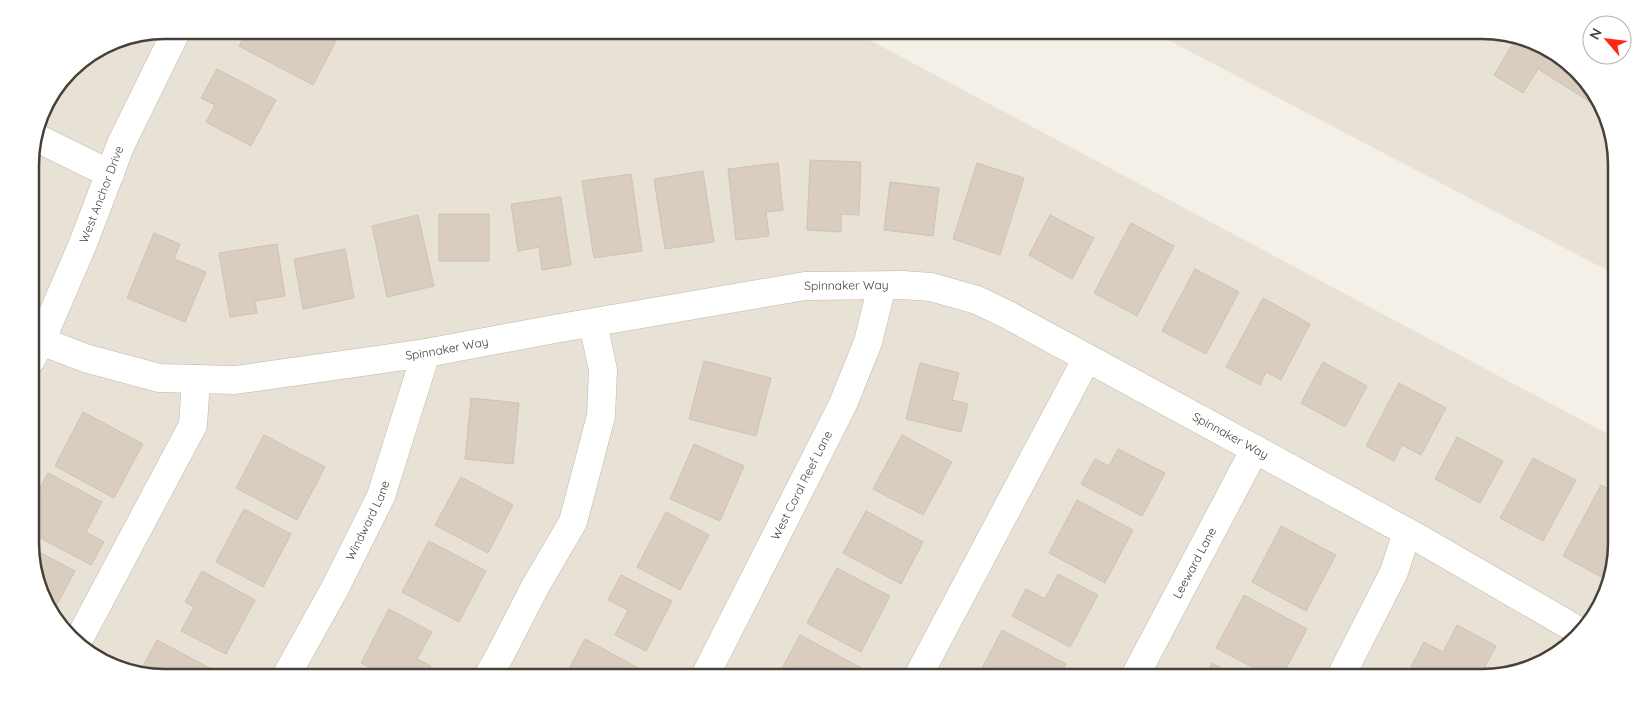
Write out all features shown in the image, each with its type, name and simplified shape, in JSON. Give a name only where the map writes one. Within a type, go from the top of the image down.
[{"type":"street","name":"West Anchor Drive","points":[[39,344],[82,246],[121,144],[173,39]]},
{"type":"street","points":[[41,140],[110,174]]},
{"type":"street","name":"Spinnaker Way","points":[[39,351],[85,358],[159,378],[235,380],[426,353],[805,286],[903,285],[931,287],[977,300],[1008,315],[1407,532],[1574,628]]},
{"type":"street","name":"West Coral Reef Lane","points":[[709,669],[843,404],[868,342],[882,286]]},
{"type":"street","points":[[491,669],[536,584],[573,522],[601,416],[603,370],[593,322]]},
{"type":"street","name":"Windward Lane","points":[[290,669],[335,588],[381,496],[426,353]]},
{"type":"street","points":[[921,669],[1087,358]]},
{"type":"street","points":[[81,636],[193,425],[196,379]]},
{"type":"street","name":"Leeward Lane","points":[[1139,669],[1255,449]]},
{"type":"street","points":[[1345,669],[1394,572],[1407,532]]},
{"type":"shaded area","points":[[165,39],[868,39],[1608,434],[1608,543],[1606,568],[1599,591],[1582,620],[1559,643],[1538,656],[1523,663],[1490,669],[157,669],[140,667],[117,660],[88,643],[65,620],[48,591],[40,560],[39,543],[39,157],[43,132],[56,102],[76,76],[95,60],[124,45]]},
{"type":"shaded area","points":[[1166,39],[1482,39],[1507,41],[1530,48],[1559,65],[1571,76],[1582,88],[1599,117],[1607,148],[1608,165],[1608,271]]},
{"type":"building","points":[[243,39],[332,39],[336,41],[313,85],[239,46]]},
{"type":"building","points":[[1515,43],[1530,48],[1559,65],[1582,88],[1591,103],[1538,69],[1523,93],[1494,75]]},
{"type":"building","points":[[217,69],[276,100],[251,146],[206,122],[215,105],[201,98]]},
{"type":"building","points":[[810,160],[861,162],[859,215],[841,214],[841,232],[807,230]]},
{"type":"building","points":[[778,163],[783,210],[766,212],[769,236],[736,240],[728,169]]},
{"type":"building","points":[[977,163],[1024,178],[1000,255],[953,239]]},
{"type":"building","points":[[703,171],[714,242],[665,249],[654,179]]},
{"type":"building","points":[[631,174],[642,251],[594,258],[582,181]]},
{"type":"building","points":[[890,182],[939,188],[933,236],[884,230]]},
{"type":"building","points":[[561,197],[571,265],[542,270],[539,247],[518,251],[511,204]]},
{"type":"building","points":[[439,214],[489,214],[489,261],[439,261]]},
{"type":"building","points":[[418,215],[434,286],[387,297],[372,226]]},
{"type":"building","points":[[1050,215],[1094,238],[1072,279],[1029,255]]},
{"type":"building","points":[[1131,223],[1174,246],[1137,316],[1094,293]]},
{"type":"building","points":[[154,233],[180,244],[174,259],[206,272],[185,322],[127,298]]},
{"type":"building","points":[[277,244],[285,296],[255,301],[257,313],[230,317],[219,253]]},
{"type":"building","points":[[345,249],[354,298],[303,309],[294,259]]},
{"type":"building","points":[[1195,269],[1239,292],[1206,354],[1162,331]]},
{"type":"building","points":[[1263,298],[1310,324],[1281,380],[1266,372],[1260,385],[1226,367]]},
{"type":"building","points":[[704,361],[771,378],[756,436],[689,419]]},
{"type":"building","points":[[1323,362],[1367,386],[1345,427],[1301,403]]},
{"type":"building","points":[[920,363],[959,373],[952,400],[968,404],[961,432],[906,419]]},
{"type":"building","points":[[1399,383],[1446,408],[1421,455],[1402,445],[1394,461],[1366,446]]},
{"type":"building","points":[[471,398],[519,403],[513,464],[465,459]]},
{"type":"building","points":[[83,412],[143,444],[114,498],[55,466]]},
{"type":"building","points":[[264,435],[325,467],[297,520],[236,488]]},
{"type":"building","points":[[902,435],[952,462],[923,515],[873,489]]},
{"type":"building","points":[[1457,437],[1503,461],[1480,503],[1435,479]]},
{"type":"building","points":[[694,444],[744,466],[720,521],[670,499]]},
{"type":"building","points":[[1118,449],[1165,473],[1142,516],[1081,484],[1095,459],[1109,466]]},
{"type":"building","points":[[1533,458],[1576,480],[1543,541],[1500,518]]},
{"type":"building","points":[[48,473],[102,502],[86,532],[104,542],[91,565],[39,537],[39,490]]},
{"type":"building","points":[[461,477],[513,505],[488,553],[435,525]]},
{"type":"building","points":[[1601,485],[1608,488],[1608,543],[1603,578],[1563,556]]},
{"type":"building","points":[[1077,500],[1133,530],[1105,583],[1049,553]]},
{"type":"building","points":[[244,509],[291,534],[263,587],[216,562]]},
{"type":"building","points":[[866,511],[923,542],[901,584],[843,553]]},
{"type":"building","points":[[666,512],[709,535],[680,590],[637,567]]},
{"type":"building","points":[[1281,526],[1336,555],[1306,611],[1252,582]]},
{"type":"building","points":[[429,541],[486,571],[459,622],[402,592]]},
{"type":"building","points":[[40,552],[75,571],[56,606],[43,576]]},
{"type":"building","points":[[837,568],[890,596],[861,652],[807,623]]},
{"type":"building","points":[[202,571],[255,600],[226,654],[181,631],[194,607],[185,602]]},
{"type":"building","points":[[1058,574],[1098,595],[1070,647],[1012,616],[1026,589],[1045,599]]},
{"type":"building","points":[[621,575],[672,601],[646,651],[615,635],[628,610],[608,600]]},
{"type":"building","points":[[1244,595],[1307,629],[1286,669],[1256,669],[1216,648]]},
{"type":"building","points":[[389,609],[432,632],[417,659],[431,666],[430,669],[373,669],[361,663]]},
{"type":"building","points":[[1457,625],[1496,646],[1484,669],[1414,669],[1411,667],[1424,642],[1443,652]]},
{"type":"building","points":[[1002,630],[1066,664],[1063,669],[982,669]]},
{"type":"building","points":[[800,635],[863,669],[782,669]]},
{"type":"building","points":[[585,639],[640,669],[569,669]]},
{"type":"building","points":[[157,640],[211,669],[157,669],[143,666]]},
{"type":"building","points":[[1212,663],[1223,669],[1209,669]]}]
